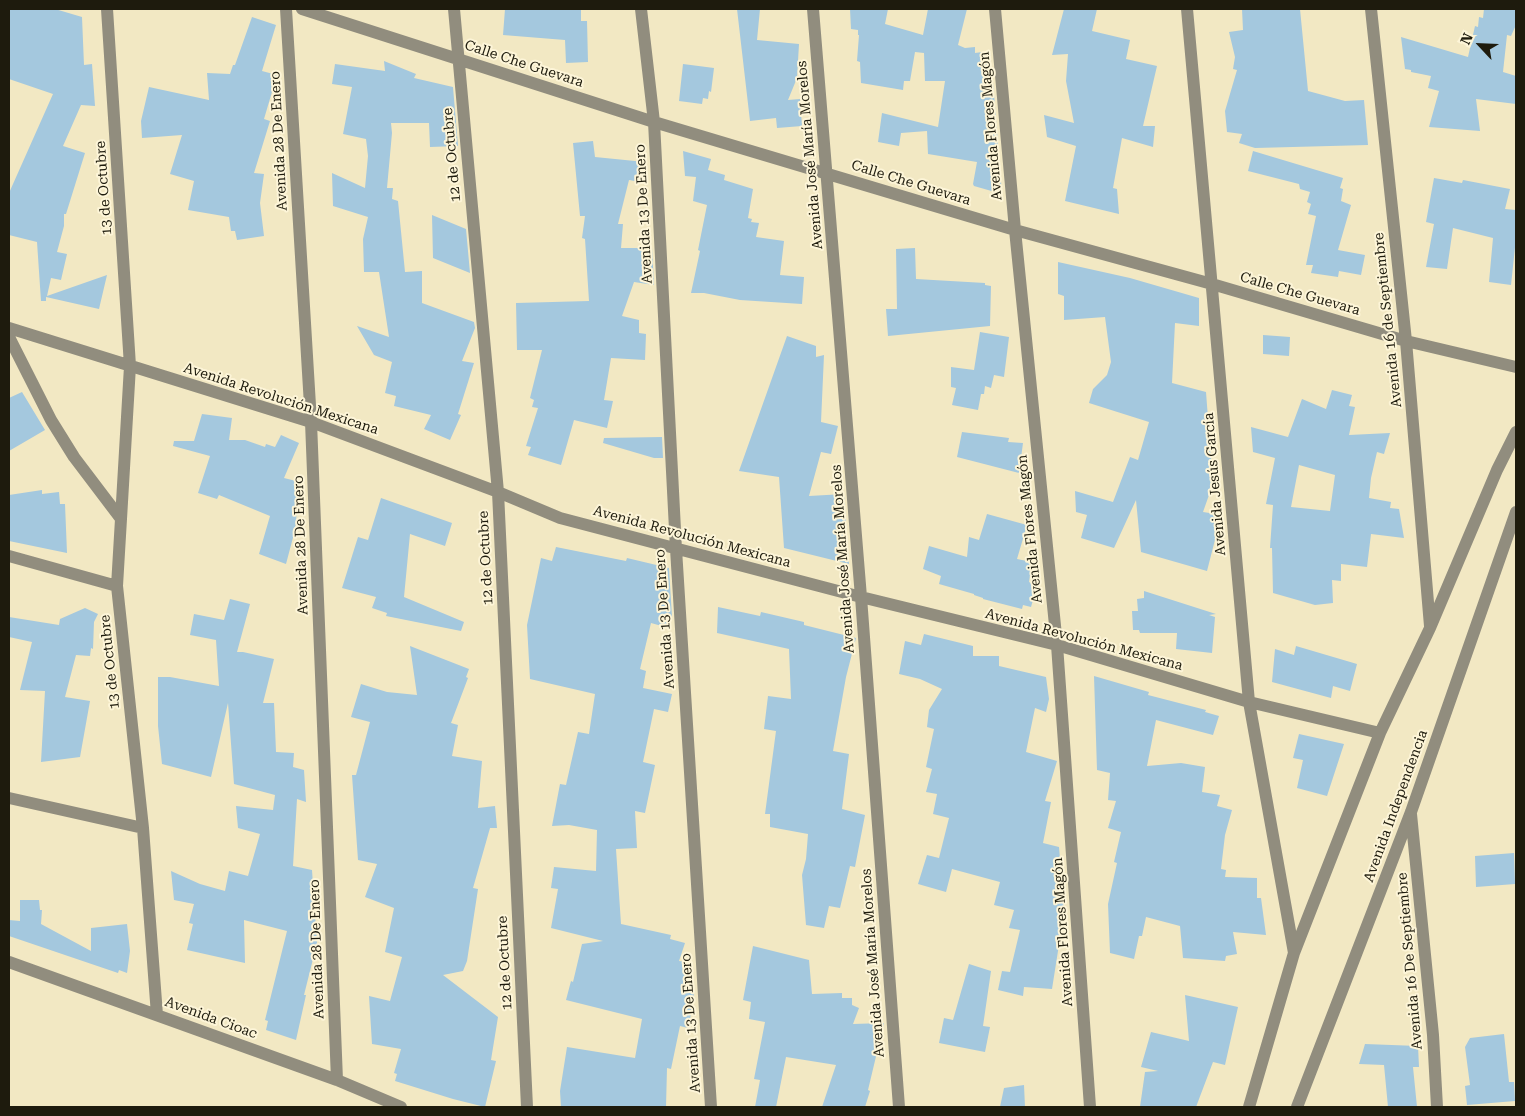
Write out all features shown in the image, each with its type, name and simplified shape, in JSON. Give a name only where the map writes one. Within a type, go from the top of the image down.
[{"type":"street","name":"13 de Octubre","points":[[108,9],[130,366],[117,586],[143,828],[157,1015]]},
{"type":"street","name":"Avenida 28 De Enero","points":[[286,9],[311,422],[337,1080]]},
{"type":"street","name":"Calle Che Guevara","points":[[302,9],[654,122],[1015,230],[1212,284],[1406,341],[1516,367]]},
{"type":"street","name":"12 de Octubre","points":[[454,9],[498,492],[527,1107]]},
{"type":"street","name":"Avenida 13 De Enero","points":[[642,9],[654,122],[676,549],[711,1107]]},
{"type":"street","name":"Avenida José María Morelos","points":[[813,9],[861,597],[899,1107]]},
{"type":"street","name":"Avenida Flores Magón","points":[[995,9],[1015,230],[1057,645],[1090,1107]]},
{"type":"street","name":"Avenida Jesús García","points":[[1187,9],[1249,702],[1294,953]]},
{"type":"street","name":"Avenida 16 de Septiembre","points":[[1371,9],[1406,341],[1430,628]]},
{"type":"street","name":"Avenida Revolución Mexicana","points":[[9,328],[311,422],[498,492],[560,518],[861,597],[1057,645],[1249,702],[1380,733]]},
{"type":"street","points":[[9,337],[51,420],[74,457],[121,519]]},
{"type":"street","points":[[1248,1107],[1294,953],[1380,733],[1430,628],[1497,470],[1516,432]]},
{"type":"street","name":"Avenida Independencia","points":[[1297,1107],[1411,812],[1516,512]]},
{"type":"street","points":[[9,556],[117,586]]},
{"type":"street","points":[[9,798],[143,828]]},
{"type":"street","name":"Avenida 16 De Septiembre","points":[[1411,812],[1433,1035],[1437,1107]]},
{"type":"street","name":"Avenida Cioac","points":[[9,962],[337,1080],[401,1107]]},
{"type":"building","points":[[9,9],[55,9],[82,17],[84,65],[92,64],[95,106],[81,105],[63,146],[85,153],[66,214],[64,214],[64,226],[57,252],[67,254],[61,280],[51,278],[47,296],[107,275],[99,309],[46,297],[46,301],[41,301],[37,242],[9,235],[9,193],[53,94],[9,79]]},
{"type":"building","points":[[505,9],[581,9],[581,21],[587,21],[588,62],[566,63],[565,40],[503,35]]},
{"type":"building","points":[[737,9],[760,9],[757,40],[799,44],[797,78],[788,100],[800,99],[802,126],[777,128],[776,118],[750,121]]},
{"type":"building","points":[[850,9],[888,9],[885,24],[923,35],[928,9],[967,9],[958,45],[965,48],[975,47],[975,53],[990,51],[991,82],[993,82],[1002,194],[974,186],[977,162],[928,154],[927,131],[901,133],[899,146],[878,142],[882,113],[938,127],[945,81],[925,81],[924,53],[915,52],[910,81],[904,81],[903,90],[861,83],[860,62],[857,61],[859,35],[858,30],[851,29]]},
{"type":"building","points":[[1064,9],[1097,9],[1092,31],[1130,40],[1126,59],[1157,66],[1143,126],[1155,126],[1153,147],[1122,138],[1113,188],[1117,189],[1119,214],[1065,201],[1076,146],[1047,137],[1044,115],[1074,123],[1066,81],[1068,54],[1052,55]]},
{"type":"building","points":[[1242,9],[1300,9],[1308,91],[1345,101],[1364,100],[1368,145],[1255,148],[1239,143],[1242,134],[1227,132],[1225,111],[1237,70],[1233,69],[1235,57],[1229,32],[1243,30]]},
{"type":"building","points":[[1484,9],[1516,9],[1516,25],[1511,36],[1507,35],[1503,72],[1516,76],[1516,104],[1476,99],[1480,131],[1429,127],[1439,91],[1428,88],[1431,76],[1405,69],[1401,37],[1468,57],[1475,26],[1478,27],[1479,17],[1483,18]]},
{"type":"building","points":[[252,17],[276,25],[262,71],[277,75],[264,119],[270,121],[254,173],[264,174],[260,203],[264,236],[237,240],[235,231],[231,231],[229,217],[188,210],[194,181],[170,174],[182,135],[142,138],[141,121],[149,87],[209,100],[207,73],[230,74]]},
{"type":"building","points":[[384,61],[416,74],[414,78],[453,87],[458,146],[430,147],[429,123],[391,123],[392,133],[387,188],[393,188],[392,199],[398,201],[405,272],[422,271],[422,303],[474,322],[475,328],[462,361],[474,363],[458,414],[461,415],[450,440],[424,429],[431,415],[394,406],[396,396],[385,393],[392,362],[374,355],[357,326],[389,337],[379,272],[364,272],[363,239],[368,217],[333,206],[332,173],[365,188],[368,156],[366,139],[343,134],[352,87],[332,84],[335,64],[385,71]]},
{"type":"building","points":[[683,64],[714,68],[711,92],[709,91],[708,99],[703,98],[702,104],[679,101]]},
{"type":"building","points":[[593,141],[595,157],[645,162],[646,183],[629,180],[618,224],[623,224],[621,248],[652,248],[654,285],[634,282],[622,316],[639,320],[639,333],[646,334],[645,360],[611,358],[604,400],[613,401],[607,428],[574,420],[561,465],[528,455],[531,447],[526,446],[538,408],[532,407],[534,400],[530,398],[542,350],[517,350],[516,303],[589,301],[585,239],[582,238],[585,216],[580,216],[573,143]]},
{"type":"building","points":[[683,151],[711,159],[708,170],[725,175],[724,180],[753,189],[748,218],[752,219],[751,222],[759,223],[756,237],[784,241],[780,275],[804,277],[802,304],[740,300],[704,293],[691,293],[707,205],[693,201],[696,177],[685,176]]},
{"type":"building","points":[[1253,151],[1343,178],[1340,188],[1343,189],[1341,201],[1351,205],[1338,250],[1365,255],[1361,275],[1339,271],[1338,277],[1311,273],[1313,265],[1306,265],[1316,216],[1308,214],[1311,204],[1307,202],[1310,192],[1300,189],[1299,184],[1248,171]]},
{"type":"building","points":[[1434,178],[1462,183],[1463,180],[1510,189],[1505,209],[1516,210],[1516,238],[1511,285],[1489,282],[1493,238],[1453,228],[1447,269],[1426,267],[1434,224],[1426,222]]},
{"type":"building","points":[[432,215],[466,229],[470,273],[433,258]]},
{"type":"building","points":[[915,248],[916,279],[985,283],[985,285],[991,286],[990,326],[888,336],[886,309],[897,309],[896,249]]},
{"type":"building","points":[[1058,262],[1130,278],[1199,298],[1199,326],[1175,323],[1172,383],[1206,392],[1212,471],[1209,495],[1203,512],[1216,514],[1218,528],[1207,571],[1141,552],[1136,500],[1114,548],[1081,538],[1087,515],[1076,512],[1075,491],[1113,502],[1130,457],[1138,460],[1149,422],[1089,403],[1093,389],[1107,375],[1111,362],[1105,317],[1064,320],[1064,296],[1058,294]]},
{"type":"building","points":[[980,332],[1009,337],[1004,377],[994,375],[991,388],[985,386],[984,394],[981,394],[978,410],[952,405],[956,388],[951,387],[951,367],[974,370]]},
{"type":"building","points":[[1263,335],[1290,337],[1289,356],[1263,354]]},
{"type":"building","points":[[787,336],[816,346],[816,357],[824,355],[821,422],[838,426],[831,454],[821,452],[809,496],[844,494],[849,564],[784,548],[779,477],[739,471]]},
{"type":"building","points":[[1332,390],[1352,395],[1349,406],[1355,407],[1349,435],[1390,433],[1384,454],[1377,452],[1369,498],[1391,502],[1390,508],[1399,509],[1404,538],[1371,534],[1367,567],[1341,564],[1341,581],[1332,580],[1333,603],[1315,605],[1273,593],[1272,548],[1270,548],[1273,505],[1266,504],[1275,458],[1253,452],[1251,427],[1288,437],[1302,399],[1326,409]],"holes":[[[1299,465],[1335,475],[1330,511],[1291,507]]]},
{"type":"building","points":[[22,392],[45,430],[9,451],[9,398]]},
{"type":"building","points":[[202,414],[232,418],[229,440],[245,440],[265,447],[266,444],[275,447],[281,435],[299,443],[284,478],[300,482],[295,530],[286,564],[259,554],[270,516],[219,495],[217,499],[198,493],[210,456],[173,446],[174,441],[194,441]]},
{"type":"building","points":[[962,432],[1009,438],[1008,442],[1023,443],[1019,473],[957,457]]},
{"type":"building","points":[[662,437],[663,458],[654,458],[603,443],[604,438]]},
{"type":"building","points":[[42,490],[42,494],[59,492],[60,504],[65,504],[67,553],[9,541],[9,495]]},
{"type":"building","points":[[381,498],[452,523],[445,546],[410,534],[404,597],[464,622],[461,631],[386,616],[387,613],[372,608],[376,597],[342,588],[358,537],[368,540]]},
{"type":"building","points":[[987,514],[1027,525],[1017,559],[1032,562],[1029,582],[1037,586],[1031,607],[1023,605],[1022,609],[983,599],[974,594],[939,584],[941,576],[923,569],[929,546],[967,557],[969,537],[979,540]]},
{"type":"building","points":[[556,547],[626,561],[627,558],[669,568],[672,617],[669,628],[651,623],[640,669],[646,671],[643,688],[672,694],[668,712],[654,709],[643,762],[655,765],[645,813],[635,811],[637,848],[616,849],[621,924],[671,935],[670,939],[685,943],[679,961],[686,962],[685,987],[693,987],[694,1000],[688,1028],[680,1026],[671,1069],[667,1068],[666,1107],[561,1107],[560,1091],[567,1047],[635,1058],[642,1019],[566,1000],[571,981],[573,982],[582,944],[603,941],[551,928],[558,889],[551,888],[554,867],[596,871],[597,830],[569,825],[552,826],[560,784],[566,785],[578,732],[589,734],[595,694],[530,679],[527,625],[541,558],[552,561]]},
{"type":"building","points":[[1144,591],[1216,614],[1209,615],[1215,617],[1212,653],[1176,649],[1177,633],[1140,633],[1139,630],[1133,630],[1132,611],[1138,611],[1137,599],[1144,598]]},
{"type":"building","points":[[230,599],[250,604],[237,652],[274,659],[263,703],[274,703],[276,752],[294,753],[293,767],[304,770],[306,802],[297,799],[293,866],[312,870],[317,943],[304,995],[306,995],[296,1040],[266,1030],[268,1021],[265,1020],[287,931],[244,920],[245,963],[187,950],[193,924],[189,923],[194,904],[174,900],[171,871],[200,884],[225,891],[229,871],[248,876],[260,834],[238,828],[236,806],[273,810],[275,795],[234,784],[228,703],[211,777],[162,764],[158,726],[158,677],[170,677],[219,686],[216,640],[190,635],[194,614],[224,620]]},
{"type":"building","points":[[718,607],[760,616],[761,612],[804,622],[804,625],[856,638],[846,677],[833,751],[849,754],[842,809],[865,815],[855,867],[850,866],[840,908],[829,906],[824,928],[806,925],[802,875],[806,859],[808,834],[770,827],[770,814],[765,814],[776,731],[764,729],[768,696],[791,699],[789,649],[717,633]]},
{"type":"building","points":[[85,608],[98,614],[94,622],[93,649],[91,648],[90,656],[76,655],[65,697],[90,701],[80,757],[41,762],[45,691],[20,690],[32,642],[9,637],[9,617],[59,625],[60,619]]},
{"type":"building","points":[[924,634],[973,646],[973,656],[999,656],[999,666],[1046,677],[1049,699],[1046,712],[1035,708],[1026,752],[1057,761],[1045,801],[1051,802],[1043,843],[1059,847],[1063,893],[1064,913],[1052,989],[1024,987],[1023,996],[998,990],[1002,971],[1010,972],[1020,930],[1009,928],[1014,910],[994,905],[1000,882],[952,869],[946,892],[918,884],[927,855],[939,858],[949,818],[933,814],[937,794],[926,792],[932,769],[926,767],[934,729],[927,727],[929,710],[942,689],[920,679],[899,674],[905,641],[921,645]]},
{"type":"building","points":[[410,646],[469,669],[466,677],[468,678],[451,723],[458,725],[452,756],[482,761],[478,808],[495,806],[497,828],[490,828],[473,888],[478,889],[467,961],[463,971],[443,975],[498,1017],[491,1060],[496,1061],[485,1107],[395,1081],[397,1074],[394,1073],[401,1049],[372,1044],[369,996],[390,1001],[402,957],[385,952],[394,908],[365,897],[377,864],[358,860],[352,775],[356,775],[370,722],[351,717],[361,684],[387,692],[417,695]]},
{"type":"building","points":[[1296,646],[1357,664],[1350,691],[1333,686],[1331,698],[1272,682],[1275,649],[1294,655]]},
{"type":"building","points":[[1094,676],[1149,692],[1148,695],[1206,710],[1205,712],[1219,716],[1213,735],[1156,720],[1147,766],[1181,763],[1205,767],[1202,792],[1220,795],[1217,806],[1232,810],[1225,835],[1221,869],[1226,870],[1225,877],[1257,878],[1257,898],[1261,898],[1266,935],[1233,932],[1237,954],[1226,956],[1225,961],[1183,958],[1180,926],[1146,917],[1142,936],[1139,936],[1134,959],[1110,953],[1108,904],[1117,863],[1114,862],[1121,832],[1108,828],[1116,801],[1108,800],[1110,773],[1097,770]]},
{"type":"building","points":[[1299,734],[1344,744],[1327,796],[1297,788],[1303,760],[1293,758]]},
{"type":"building","points":[[1514,853],[1515,884],[1476,887],[1475,856]]},
{"type":"building","points":[[20,900],[39,900],[40,910],[42,910],[41,924],[91,951],[91,928],[127,924],[130,951],[127,973],[119,970],[118,973],[9,936],[9,920],[20,921]]},
{"type":"building","points":[[753,946],[809,960],[812,994],[842,993],[842,998],[852,998],[852,1005],[859,1008],[853,1024],[884,1023],[865,1107],[822,1107],[836,1065],[786,1057],[776,1107],[755,1107],[760,1080],[754,1079],[765,1022],[749,1019],[751,1002],[743,1000]]},
{"type":"building","points":[[969,964],[991,971],[983,1026],[990,1027],[985,1052],[939,1043],[944,1018],[953,1020]]},
{"type":"building","points":[[1185,995],[1238,1007],[1225,1065],[1213,1062],[1196,1107],[1140,1107],[1145,1072],[1158,1071],[1141,1067],[1151,1032],[1189,1041]]},
{"type":"building","points":[[1504,1034],[1509,1082],[1514,1082],[1515,1101],[1467,1105],[1465,1086],[1470,1085],[1465,1047],[1470,1038]]},
{"type":"building","points":[[1365,1044],[1418,1046],[1419,1067],[1413,1067],[1417,1107],[1388,1107],[1384,1065],[1359,1064]]},
{"type":"building","points":[[1024,1085],[1025,1107],[1000,1107],[1004,1088]]}]
